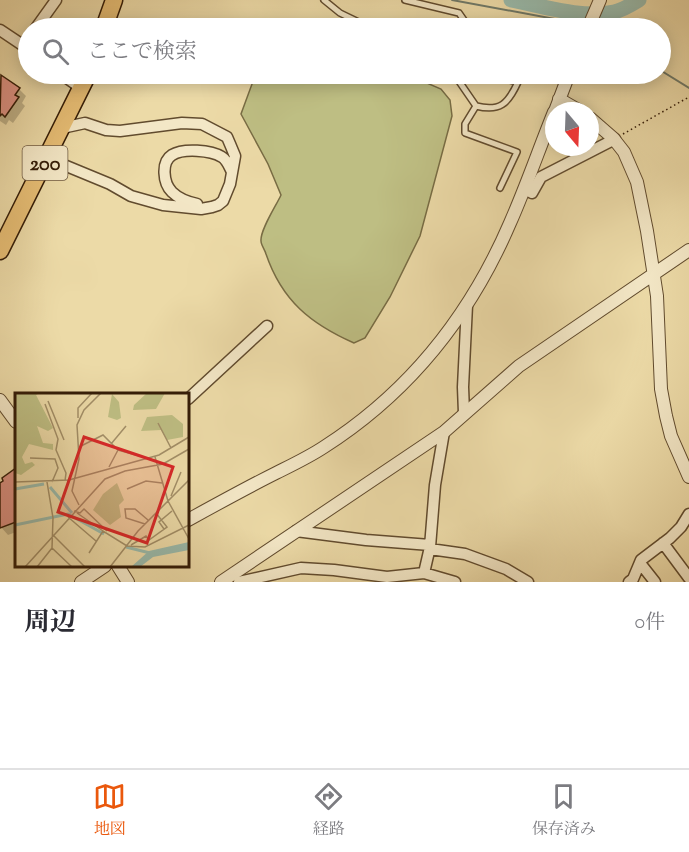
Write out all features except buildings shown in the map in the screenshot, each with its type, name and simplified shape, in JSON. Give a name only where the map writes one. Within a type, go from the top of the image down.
[{"type":"highway","points":[[108,18],[114,0]]},
{"type":"highway","name":"200","points":[[0,251],[6,226],[47,158],[83,84]]},
{"type":"street","points":[[43,18],[56,0]]},
{"type":"street","points":[[592,18],[599,2]]},
{"type":"street","points":[[0,30],[18,40]]},
{"type":"street","points":[[558,102],[565,84]]},
{"type":"street","points":[[47,158],[110,183],[131,196],[163,205],[201,209],[218,205],[223,201],[230,184],[235,156],[226,137],[202,124],[182,123],[120,131],[85,123],[62,128]]},
{"type":"street","points":[[599,126],[615,139],[624,152],[637,182],[657,296],[662,389],[666,416],[671,436],[689,477]]},
{"type":"street","points":[[189,519],[323,447],[374,410],[399,388],[440,344],[483,278],[524,189],[545,136]]},
{"type":"street","points":[[524,189],[532,193],[541,177],[615,139]]},
{"type":"street","points":[[208,208],[184,200],[171,192],[164,174],[167,159],[172,154],[181,151],[211,153],[220,155],[226,160],[232,172]]},
{"type":"street","points":[[220,582],[444,432],[519,366],[689,250]]},
{"type":"street","points":[[464,413],[467,305]]},
{"type":"street","points":[[189,398],[267,326]]},
{"type":"street","points":[[0,400],[15,421]]},
{"type":"street","points":[[424,573],[430,547],[435,485],[444,432]]},
{"type":"street","points":[[629,582],[633,579],[642,560],[681,527],[689,514]]},
{"type":"street","points":[[296,531],[430,547],[465,554],[506,568],[528,582]]},
{"type":"street","points":[[663,543],[689,578]]},
{"type":"street","points":[[640,563],[655,582]]},
{"type":"street","points":[[81,582],[104,567]]},
{"type":"street","points":[[119,567],[128,582]]},
{"type":"street","points":[[239,582],[301,568],[387,577],[424,573],[455,582]]},
{"type":"lane","points":[[324,0],[350,18]]},
{"type":"lane","points":[[405,0],[459,13],[462,18]]},
{"type":"lane","points":[[461,84],[476,106],[488,108],[501,105],[511,98],[517,84]]},
{"type":"lane","points":[[476,106],[465,124],[465,133],[517,152],[500,188]]},
{"type":"path","points":[[615,139],[689,97]]},
{"type":"green space","points":[[252,84],[429,84],[441,89],[450,100],[452,116],[420,236],[390,297],[365,338],[354,343],[324,328],[300,309],[280,285],[262,244],[261,236],[281,195],[268,164],[241,114]]},
{"type":"waterway","points":[[452,0],[549,18]]},
{"type":"waterway","points":[[511,0],[589,14],[617,11],[639,0]]},
{"type":"waterway","points":[[671,77],[689,88]]}]
